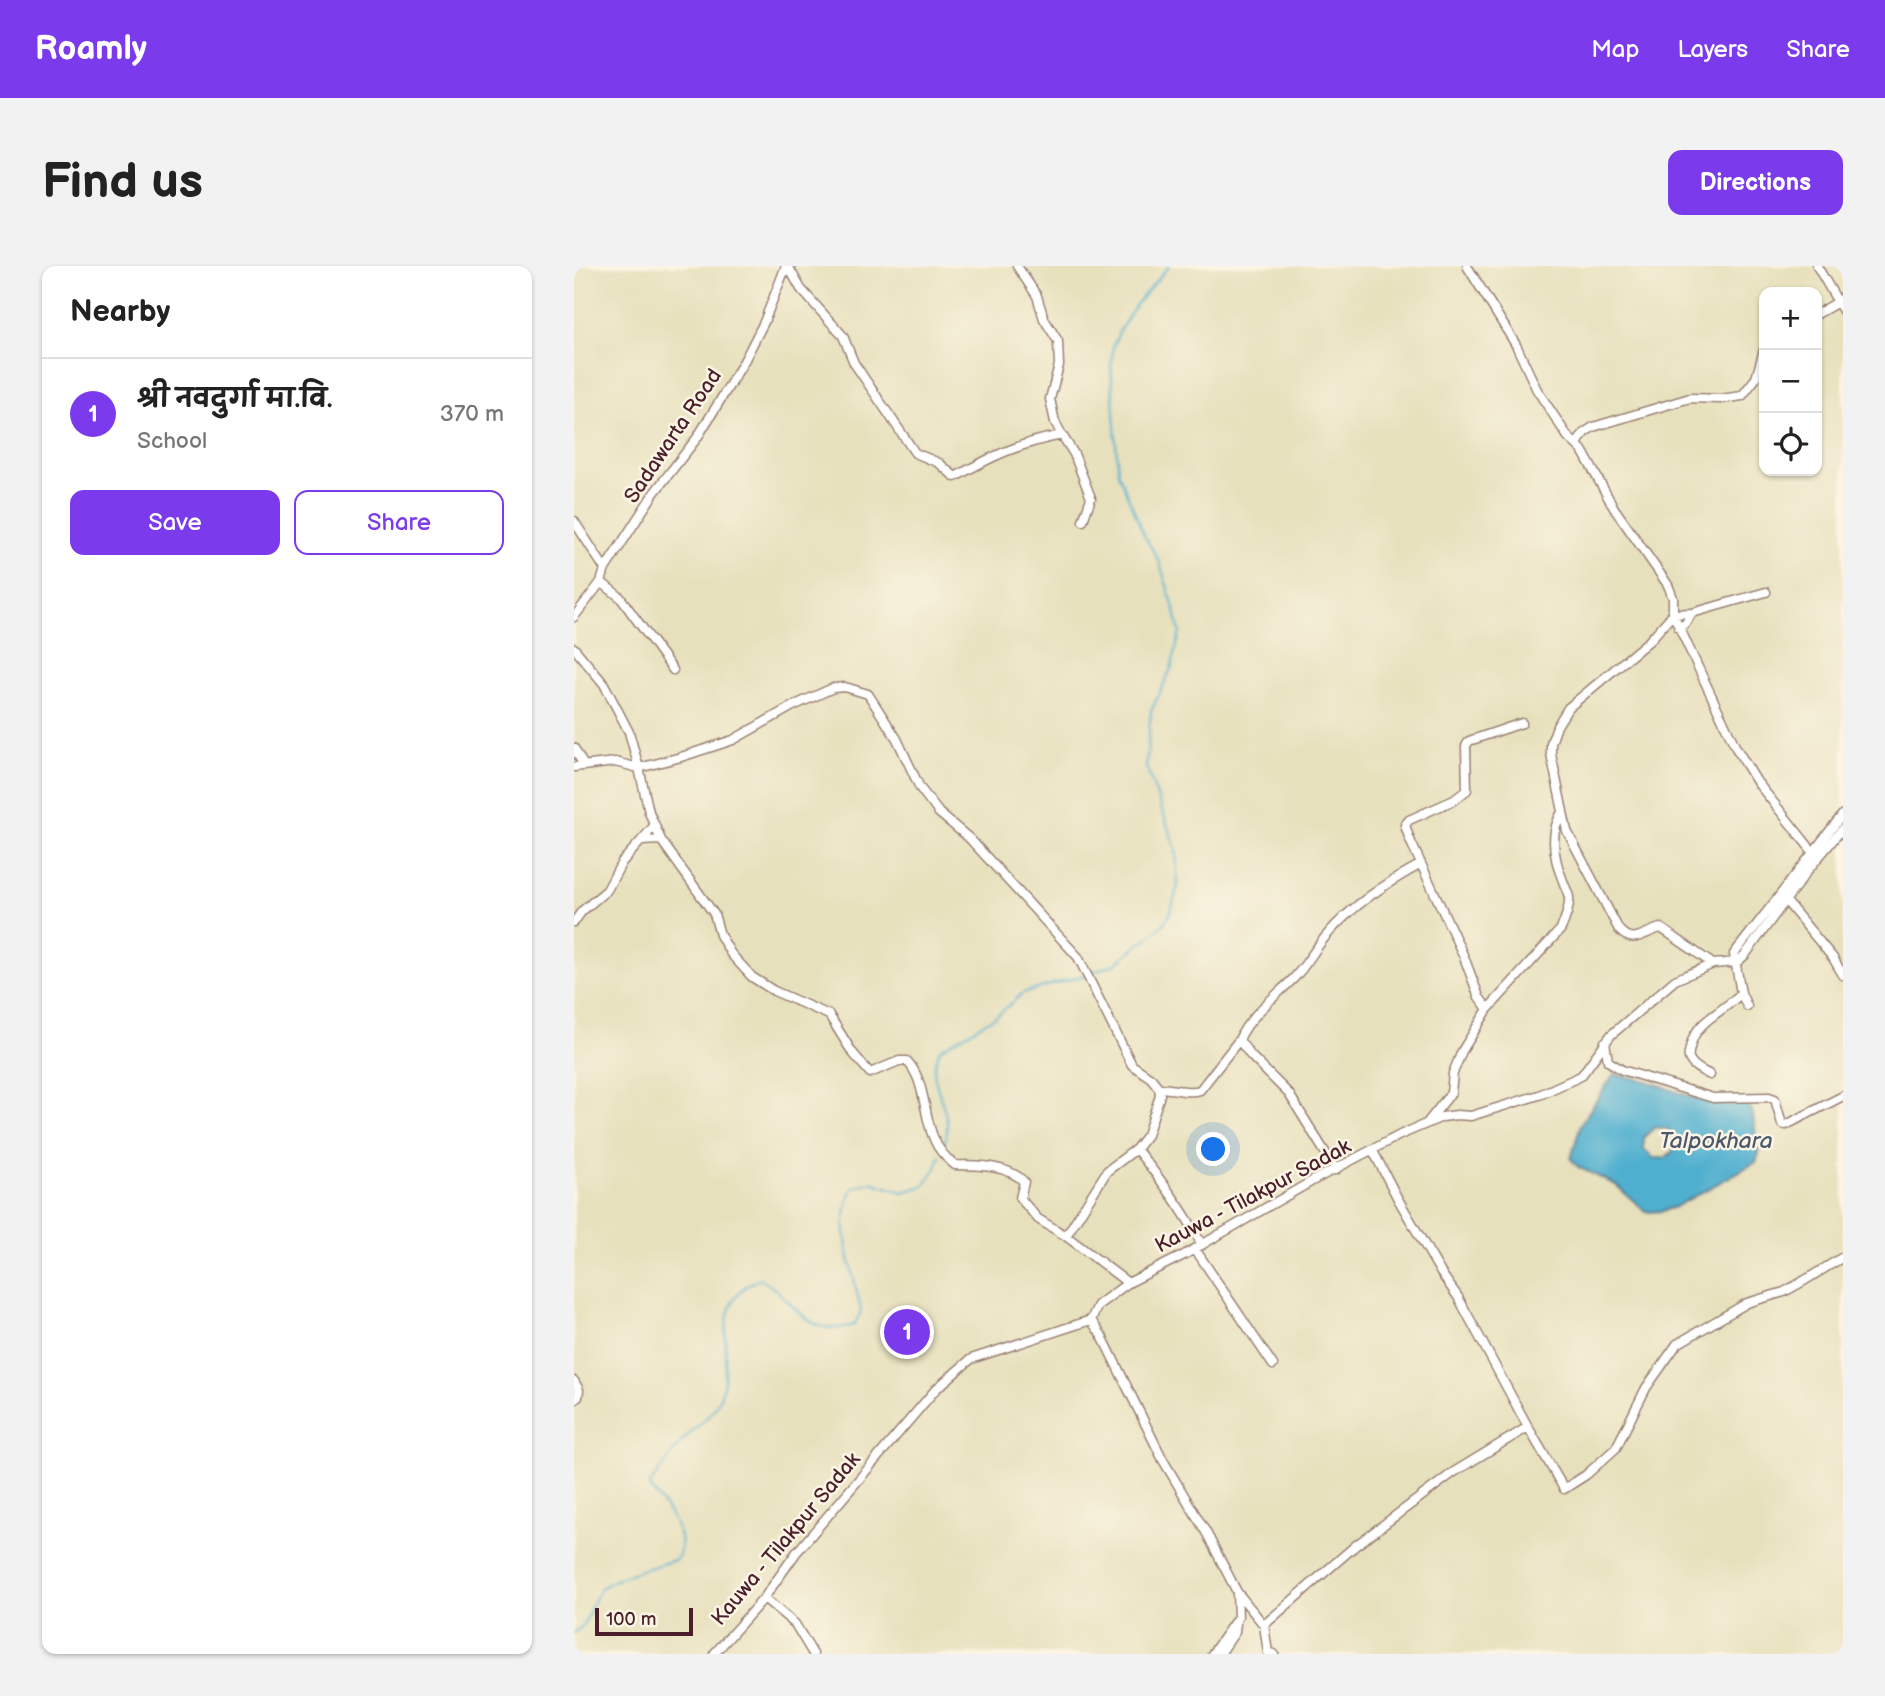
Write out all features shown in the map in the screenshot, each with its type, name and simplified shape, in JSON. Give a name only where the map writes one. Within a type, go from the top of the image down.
[{"type":"street","points":[[787,266],[801,289],[843,336],[854,363],[915,453],[939,463],[955,477],[987,459],[1030,441],[1062,435]]},
{"type":"street","name":"Sadawarta Road","points":[[574,617],[601,582],[606,569],[654,493],[697,438],[743,363],[764,322],[787,266]]},
{"type":"street","points":[[1017,266],[1037,296],[1044,319],[1058,341],[1059,365],[1050,400],[1055,422],[1074,454],[1091,498],[1083,521]]},
{"type":"street","points":[[1467,266],[1516,345],[1537,390],[1569,437],[1577,444],[1614,508],[1668,585],[1673,598],[1673,614],[1735,748],[1757,782],[1813,852]]},
{"type":"street","points":[[1817,266],[1843,311]]},
{"type":"street","points":[[1822,311],[1838,302]]},
{"type":"street","points":[[1577,444],[1584,433],[1593,427],[1690,398],[1721,399],[1742,396],[1756,378],[1759,368]]},
{"type":"street","points":[[574,520],[606,569]]},
{"type":"street","points":[[601,582],[620,597],[673,670]]},
{"type":"street","points":[[1713,964],[1661,928],[1634,939],[1626,937],[1619,930],[1567,831],[1551,754],[1557,726],[1568,708],[1650,639],[1673,614],[1692,613],[1766,592]]},
{"type":"street","points":[[1679,628],[1692,613]]},
{"type":"street","points":[[574,648],[604,684],[629,732],[649,812],[661,840],[714,914],[720,935],[731,954],[752,978],[774,991],[829,1015],[852,1052],[870,1073],[899,1061],[907,1061],[914,1068],[935,1141],[946,1156],[955,1165],[977,1165],[1017,1173],[1024,1182],[1020,1198],[1038,1219],[1066,1236],[1128,1283]]},
{"type":"street","points":[[574,748],[579,766],[615,762],[639,768],[733,740],[793,706],[833,688],[845,687],[868,694],[897,739],[920,788],[939,813],[970,839],[1078,957],[1132,1065],[1151,1078],[1159,1088],[1160,1095],[1147,1135],[1136,1149],[1107,1171],[1066,1236]]},
{"type":"street","points":[[1488,1009],[1479,997],[1405,825],[1409,820],[1454,800],[1467,790],[1465,746],[1469,741],[1522,723]]},
{"type":"street","points":[[1427,1124],[1451,1093],[1453,1073],[1462,1051],[1488,1009],[1564,923],[1569,896],[1556,862],[1554,836],[1556,822],[1562,812]]},
{"type":"street","points":[[1747,1006],[1741,993],[1734,954],[1843,814]]},
{"type":"street","points":[[574,922],[582,911],[607,890],[622,862],[655,825]]},
{"type":"street","points":[[1737,962],[1843,828]]},
{"type":"street","points":[[641,841],[661,840]]},
{"type":"street","points":[[1159,1088],[1193,1093],[1200,1090],[1239,1040],[1242,1032],[1264,1006],[1302,970],[1328,933],[1381,887],[1421,864]]},
{"type":"street","points":[[1786,901],[1833,958],[1843,975]]},
{"type":"street","name":"Kauwa - Tilakpur Sadak","points":[[714,1654],[764,1598],[796,1553],[890,1441],[936,1389],[971,1359],[1091,1320],[1098,1305],[1128,1283],[1400,1135],[1442,1117],[1479,1114],[1581,1076],[1611,1035],[1675,981],[1713,964],[1737,962]]},
{"type":"street","points":[[1710,1075],[1688,1056],[1692,1035],[1706,1019],[1725,1008],[1741,993]]},
{"type":"street","points":[[1239,1040],[1289,1094],[1336,1170]]},
{"type":"street","points":[[1605,1042],[1608,1061],[1622,1070],[1713,1098],[1775,1099],[1782,1124],[1786,1125],[1843,1096]]},
{"type":"street","points":[[1136,1149],[1191,1224],[1198,1247],[1273,1365]]},
{"type":"street","points":[[1373,1151],[1441,1273],[1450,1282],[1564,1489],[1586,1475],[1616,1448],[1646,1388],[1677,1344],[1747,1303],[1784,1292],[1843,1257]]},
{"type":"street","points":[[1091,1320],[1102,1336],[1163,1460],[1208,1534],[1237,1592],[1264,1625],[1269,1653]]},
{"type":"street","points":[[574,1381],[579,1390],[578,1397],[574,1400]]},
{"type":"street","points":[[1264,1625],[1355,1546],[1454,1472],[1528,1427]]},
{"type":"street","points":[[1220,1654],[1234,1632],[1238,1616],[1237,1592]]},
{"type":"street","points":[[764,1598],[795,1624],[813,1654]]},
{"type":"street","points":[[1212,1654],[1238,1616]]},
{"type":"water","name":"Talpokhara","points":[[1614,1074],[1647,1081],[1697,1099],[1746,1104],[1752,1110],[1759,1153],[1756,1162],[1675,1207],[1646,1212],[1616,1185],[1578,1167],[1571,1159],[1581,1124]],"holes":[[[1655,1127],[1668,1129],[1675,1140],[1673,1151],[1665,1158],[1653,1158],[1644,1149],[1644,1137]]]},
{"type":"waterway","points":[[1090,973],[1115,964],[1163,925],[1171,911],[1178,885],[1176,849],[1146,766],[1151,711],[1171,669],[1180,633],[1159,561],[1144,535],[1118,473],[1111,365],[1113,346],[1120,330],[1137,303],[1169,266]]},
{"type":"waterway","points":[[943,1148],[946,1116],[934,1070],[940,1049],[998,1015],[1023,993],[1085,975]]},
{"type":"waterway","points":[[574,1633],[584,1623],[595,1597],[605,1586],[624,1576],[677,1559],[680,1550],[678,1530],[649,1485],[680,1444],[718,1402],[723,1386],[726,1333],[733,1300],[743,1288],[760,1279],[773,1287],[812,1322],[823,1327],[854,1325],[861,1312],[845,1233],[847,1202],[853,1188],[871,1182],[903,1192],[924,1186],[936,1168],[940,1156]]},
{"type":"place","name":"श्री नवदुर्गा मा.वि.","points":[[907,1332]]}]
